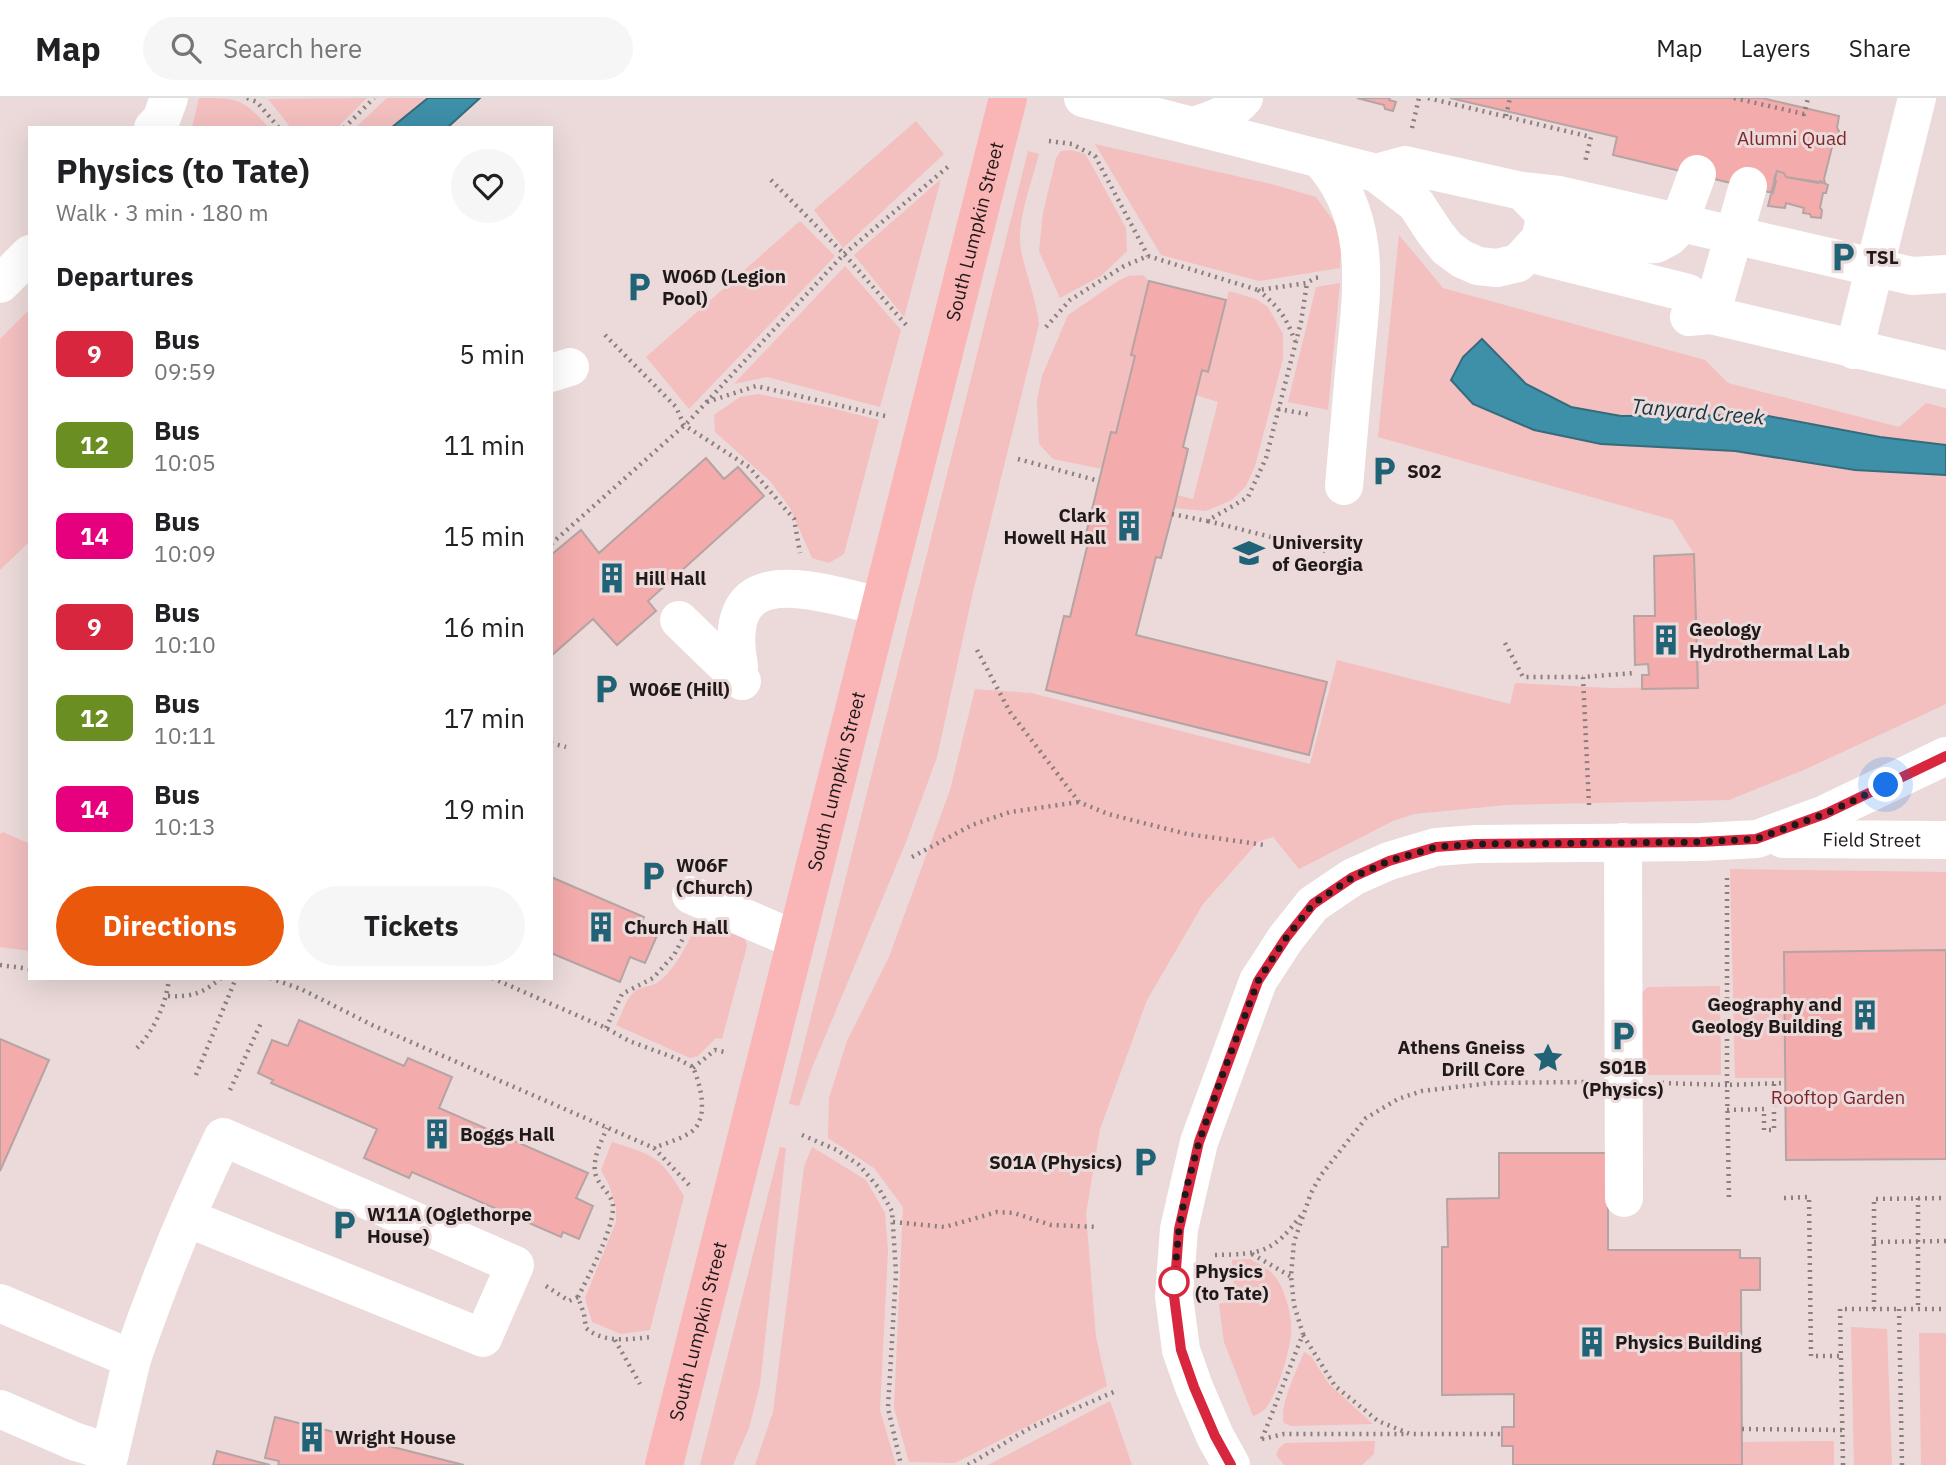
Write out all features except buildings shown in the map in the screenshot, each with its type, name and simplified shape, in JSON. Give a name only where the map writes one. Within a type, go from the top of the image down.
[{"type":"main road","name":"South Lumpkin Street","points":[[664,1465],[1008,98]]},
{"type":"street","points":[[155,126],[161,120],[169,98]]},
{"type":"street","points":[[1083,98],[1376,173],[1416,204],[1435,233],[1454,253],[1478,267],[1523,248],[1648,245],[1664,241],[1674,233],[1680,222],[1696,174]]},
{"type":"street","points":[[1193,126],[1230,111],[1244,98]]},
{"type":"street","points":[[1854,350],[1917,98]]},
{"type":"street","points":[[1319,158],[1337,180],[1350,207],[1358,236],[1363,272],[1344,486]]},
{"type":"street","points":[[1376,173],[1405,165],[1522,191],[1559,195],[1912,276],[1946,274]]},
{"type":"street","points":[[1363,272],[1380,226],[1382,199],[1376,173]]},
{"type":"street","points":[[1711,315],[1748,186]]},
{"type":"street","points":[[1522,191],[1542,211],[1523,248]]},
{"type":"street","points":[[1523,248],[1681,318],[1711,315],[1946,370]]},
{"type":"street","points":[[0,284],[28,256]]},
{"type":"street","points":[[679,620],[741,673],[735,643],[736,626],[741,612],[749,602],[768,591],[793,587],[880,606]]},
{"type":"street","points":[[1756,839],[1825,814],[1946,756]]},
{"type":"street","name":"Field Street","points":[[1231,1465],[1215,1436],[1181,1350],[1174,1296],[1181,1216],[1199,1142],[1258,981],[1286,938],[1313,904],[1353,877],[1389,861],[1436,847],[1756,839],[1946,840]]},
{"type":"street","points":[[1623,842],[1624,1198]]},
{"type":"street","points":[[691,895],[796,940]]},
{"type":"street","points":[[0,1409],[108,1458],[132,1359],[150,1307],[187,1219],[223,1137],[515,1265],[483,1338],[187,1219]]},
{"type":"street","points":[[0,1303],[132,1359]]},
{"type":"path","points":[[247,98],[259,100],[278,126]]},
{"type":"path","points":[[346,126],[374,98]]},
{"type":"path","points":[[1412,129],[1419,98]]},
{"type":"path","points":[[1427,98],[1591,137],[1583,170]]},
{"type":"path","points":[[1506,116],[1510,98]]},
{"type":"path","points":[[1734,98],[1804,114],[1808,98]]},
{"type":"path","points":[[1049,141],[1072,144],[1095,156],[1148,256]]},
{"type":"path","points":[[553,541],[684,425],[844,254],[949,166]]},
{"type":"path","points":[[771,180],[844,254],[908,327]]},
{"type":"path","points":[[1046,327],[1070,300],[1124,267],[1148,256],[1258,290],[1286,317],[1295,342]]},
{"type":"path","points":[[1258,290],[1307,283],[1315,278]]},
{"type":"path","points":[[1207,521],[1248,497],[1266,458],[1307,283]]},
{"type":"path","points":[[605,335],[676,407],[684,425],[749,467],[794,519],[803,561]]},
{"type":"path","points":[[706,402],[755,386],[885,416]]},
{"type":"path","points":[[1018,459],[1099,481]]},
{"type":"path","points":[[1172,514],[1326,551]]},
{"type":"path","points":[[1505,643],[1523,677],[1583,677],[1634,673]]},
{"type":"path","points":[[977,650],[1010,712],[1079,802],[1108,814],[1204,837],[1265,845]]},
{"type":"path","points":[[1583,677],[1590,796]]},
{"type":"path","points":[[553,744],[566,747]]},
{"type":"path","points":[[912,857],[972,825],[1010,812],[1079,802]]},
{"type":"path","points":[[1727,867],[1729,1198]]},
{"type":"path","points":[[606,1028],[622,994],[653,978],[685,937]]},
{"type":"path","points":[[0,965],[28,969]]},
{"type":"path","points":[[137,1048],[144,1042],[168,996],[169,980]]},
{"type":"path","points":[[168,996],[185,996],[206,991],[219,980]]},
{"type":"path","points":[[196,1075],[235,980]]},
{"type":"path","points":[[276,980],[654,1148],[691,1186]]},
{"type":"path","points":[[497,980],[693,1068],[700,1084],[701,1110],[697,1126],[690,1133],[654,1148]]},
{"type":"path","points":[[230,1090],[261,1023]]},
{"type":"path","points":[[693,1068],[715,1050],[725,1052]]},
{"type":"path","points":[[1410,1434],[1378,1421],[1335,1386],[1303,1334],[1294,1305],[1291,1276],[1294,1242],[1305,1210],[1321,1175],[1366,1118],[1398,1099],[1422,1091],[1491,1083],[1784,1083]]},
{"type":"path","points":[[1727,1110],[1764,1109],[1764,1130],[1774,1130],[1774,1083]]},
{"type":"path","points":[[701,1110],[713,1112]]},
{"type":"path","points":[[511,1273],[549,1287],[569,1301],[578,1297],[611,1222],[611,1197],[596,1175],[596,1153],[607,1128]]},
{"type":"path","points":[[802,1135],[837,1150],[859,1165],[878,1187],[892,1211],[896,1273],[888,1408],[901,1465]]},
{"type":"path","points":[[1784,1198],[1809,1197],[1811,1356],[1840,1356]]},
{"type":"path","points":[[1918,1198],[1918,1309]]},
{"type":"path","points":[[1874,1309],[1874,1199],[1946,1198]]},
{"type":"path","points":[[1210,1255],[1252,1254],[1284,1238],[1305,1210]]},
{"type":"path","points":[[893,1222],[945,1227],[997,1212],[1014,1213],[1051,1225],[1098,1227]]},
{"type":"path","points":[[1874,1242],[1946,1241]]},
{"type":"path","points":[[1252,1254],[1291,1276]]},
{"type":"path","points":[[578,1297],[586,1328],[594,1335],[615,1340],[652,1337]]},
{"type":"path","points":[[1843,1465],[1840,1309],[1946,1309]]},
{"type":"path","points":[[1899,1309],[1902,1465]]},
{"type":"path","points":[[1303,1334],[1261,1439],[1284,1434],[1502,1434]]},
{"type":"path","points":[[615,1340],[640,1384]]},
{"type":"path","points":[[968,1465],[1028,1429],[1116,1391]]},
{"type":"path","points":[[1742,1429],[1842,1430]]},
{"type":"shaded area","points":[[199,98],[222,98],[245,105],[267,126],[192,126]]},
{"type":"shaded area","points":[[367,98],[339,126],[289,126],[268,99]]},
{"type":"shaded area","points":[[387,98],[428,98],[393,126],[357,126]]},
{"type":"shaded area","points":[[916,121],[944,154],[843,248],[814,210]]},
{"type":"shaded area","points":[[1095,144],[1275,185],[1316,197],[1342,233],[1340,268],[1259,281],[1161,255]]},
{"type":"shaded area","points":[[1071,150],[1085,154],[1090,162],[1126,228],[1127,251],[1101,276],[1060,298],[1039,251],[1043,213],[1056,158],[1061,151]]},
{"type":"shaded area","points":[[1028,151],[1039,154],[1023,215],[1020,239],[1039,324],[973,592],[937,757],[906,842],[812,1068],[799,1106],[789,1104]]},
{"type":"shaded area","points":[[941,179],[904,317],[854,255]]},
{"type":"shaded area","points":[[800,221],[835,256],[689,409],[646,357]]},
{"type":"shaded area","points":[[1399,235],[1443,288],[1705,360],[1728,383],[1899,427],[1926,403],[1946,408],[1946,704],[1806,769],[1729,800],[1506,805],[1414,814],[1393,821],[1299,869],[1273,837],[1258,842],[1203,904],[1147,1000],[1100,1129],[1086,1214],[1096,1337],[1107,1386],[955,1463],[909,1462],[894,1408],[903,1207],[874,1168],[828,1138],[829,1098],[847,1041],[889,957],[950,790],[975,689],[1031,693],[1310,764],[1337,660],[1510,704],[1515,683],[1609,688],[1697,687],[1694,554],[1673,520],[1378,437]]},
{"type":"shaded area","points":[[845,266],[901,330],[880,407],[767,377],[734,384]]},
{"type":"shaded area","points":[[1143,275],[1149,281],[1131,354],[1135,356],[1116,433],[1111,432],[1102,469],[1053,459],[1039,444],[1037,400],[1042,376],[1068,315],[1118,281],[1128,276]]},
{"type":"shaded area","points":[[1340,283],[1328,410],[1288,402],[1316,287]]},
{"type":"shaded area","points":[[1229,291],[1256,299],[1268,307],[1283,334],[1283,359],[1255,466],[1246,486],[1232,500],[1206,511],[1174,508],[1177,495],[1193,499],[1218,402],[1196,395],[1202,370],[1208,371]]},
{"type":"shaded area","points":[[28,311],[28,543],[0,570],[0,339]]},
{"type":"shaded area","points":[[758,394],[879,420],[844,554],[829,563],[812,558],[790,508],[770,481],[715,432],[714,415],[740,397]]},
{"type":"shaded area","points":[[3,832],[28,843],[28,951],[0,947],[0,834]]},
{"type":"shaded area","points":[[1730,869],[1946,872],[1946,950],[1784,952],[1784,1078],[1735,1078]]},
{"type":"shaded area","points":[[699,917],[745,939],[747,946],[722,1039],[716,1038],[698,1056],[690,1058],[616,1025],[634,992],[664,978],[687,944]]},
{"type":"shaded area","points":[[1720,986],[1721,1075],[1639,1075],[1638,996],[1648,987]]},
{"type":"shaded area","points":[[612,1142],[638,1150],[655,1159],[669,1173],[684,1196],[650,1330],[621,1334],[592,1322],[585,1298],[616,1222],[616,1208],[601,1170]]},
{"type":"shaded area","points":[[780,1147],[786,1148],[760,1385],[749,1428],[733,1465],[700,1465]]},
{"type":"shaded area","points":[[812,1147],[866,1180],[885,1213],[888,1251],[880,1410],[896,1465],[755,1465],[773,1412],[804,1167]]},
{"type":"shaded area","points":[[1250,1259],[1273,1274],[1281,1287],[1291,1320],[1288,1353],[1277,1387],[1268,1405],[1253,1416],[1224,1342],[1219,1304],[1235,1300],[1232,1260]]},
{"type":"shaded area","points":[[1851,1327],[1887,1329],[1892,1465],[1854,1465]]},
{"type":"shaded area","points":[[1919,1333],[1946,1333],[1946,1465],[1921,1465]]},
{"type":"shaded area","points":[[1304,1352],[1311,1356],[1329,1384],[1373,1424],[1291,1426],[1284,1423],[1286,1397]]},
{"type":"shaded area","points":[[1110,1401],[1132,1465],[988,1465]]},
{"type":"shaded area","points":[[1375,1441],[1374,1454],[1362,1465],[1284,1465],[1276,1455],[1285,1443]]},
{"type":"shaded area","points":[[1834,1441],[1834,1465],[1742,1465],[1742,1442]]},
{"type":"water","points":[[428,98],[480,98],[449,126],[393,126]]},
{"type":"water","points":[[1482,339],[1526,384],[1571,407],[1621,416],[1763,415],[1880,437],[1946,445],[1946,475],[1855,470],[1735,451],[1601,444],[1534,430],[1473,404],[1451,380],[1463,357]]},
{"type":"bus line","name":"9","points":[[1231,1465],[1215,1436],[1181,1350],[1174,1296],[1179,1229],[1199,1142],[1258,981],[1286,938],[1313,904],[1353,877],[1389,861],[1436,847],[1756,839],[1825,814],[1946,756]]},
{"type":"place","name":"TSL","points":[[1843,257]]},
{"type":"place","name":"W06D (Legion Pool)","points":[[639,287]]},
{"type":"place","name":"S02","points":[[1384,471]]},
{"type":"place","name":"Clark Howell Hall","points":[[1129,526]]},
{"type":"place","name":"University of Georgia","points":[[1249,553]]},
{"type":"place","name":"Hill Hall","points":[[612,578]]},
{"type":"place","name":"Geology Hydrothermal Lab","points":[[1666,640]]},
{"type":"place","name":"W06E (Hill)","points":[[606,689]]},
{"type":"place","name":"W06F (Church)","points":[[653,876]]},
{"type":"place","name":"Church Hall","points":[[601,927]]},
{"type":"place","name":"Geography and Geology Building","points":[[1865,1015]]},
{"type":"place","name":"S01B (Physics)","points":[[1623,1036]]},
{"type":"place","name":"Athens Gneiss Drill Core","points":[[1548,1058]]},
{"type":"place","name":"Boggs Hall","points":[[437,1134]]},
{"type":"place","name":"S01A (Physics)","points":[[1145,1162]]},
{"type":"place","name":"W11A (Oglethorpe House)","points":[[344,1225]]},
{"type":"place","name":"Physics (to Tate)","points":[[1174,1282]]},
{"type":"place","name":"Physics Building","points":[[1592,1342]]},
{"type":"place","name":"Wright House","points":[[312,1437]]},
{"type":"route","points":[[1174,1282],[1186,1190],[1222,1076],[1258,981],[1286,938],[1313,904],[1353,877],[1389,861],[1436,847],[1756,839],[1825,814],[1886,785]]},
{"type":"park label","name":"Alumni Quad","points":[[1792,138]]},
{"type":"park label","name":"Rooftop Garden","points":[[1838,1097]]},
{"type":"water label","name":"Tanyard Creek","points":[[1698,412]]}]
